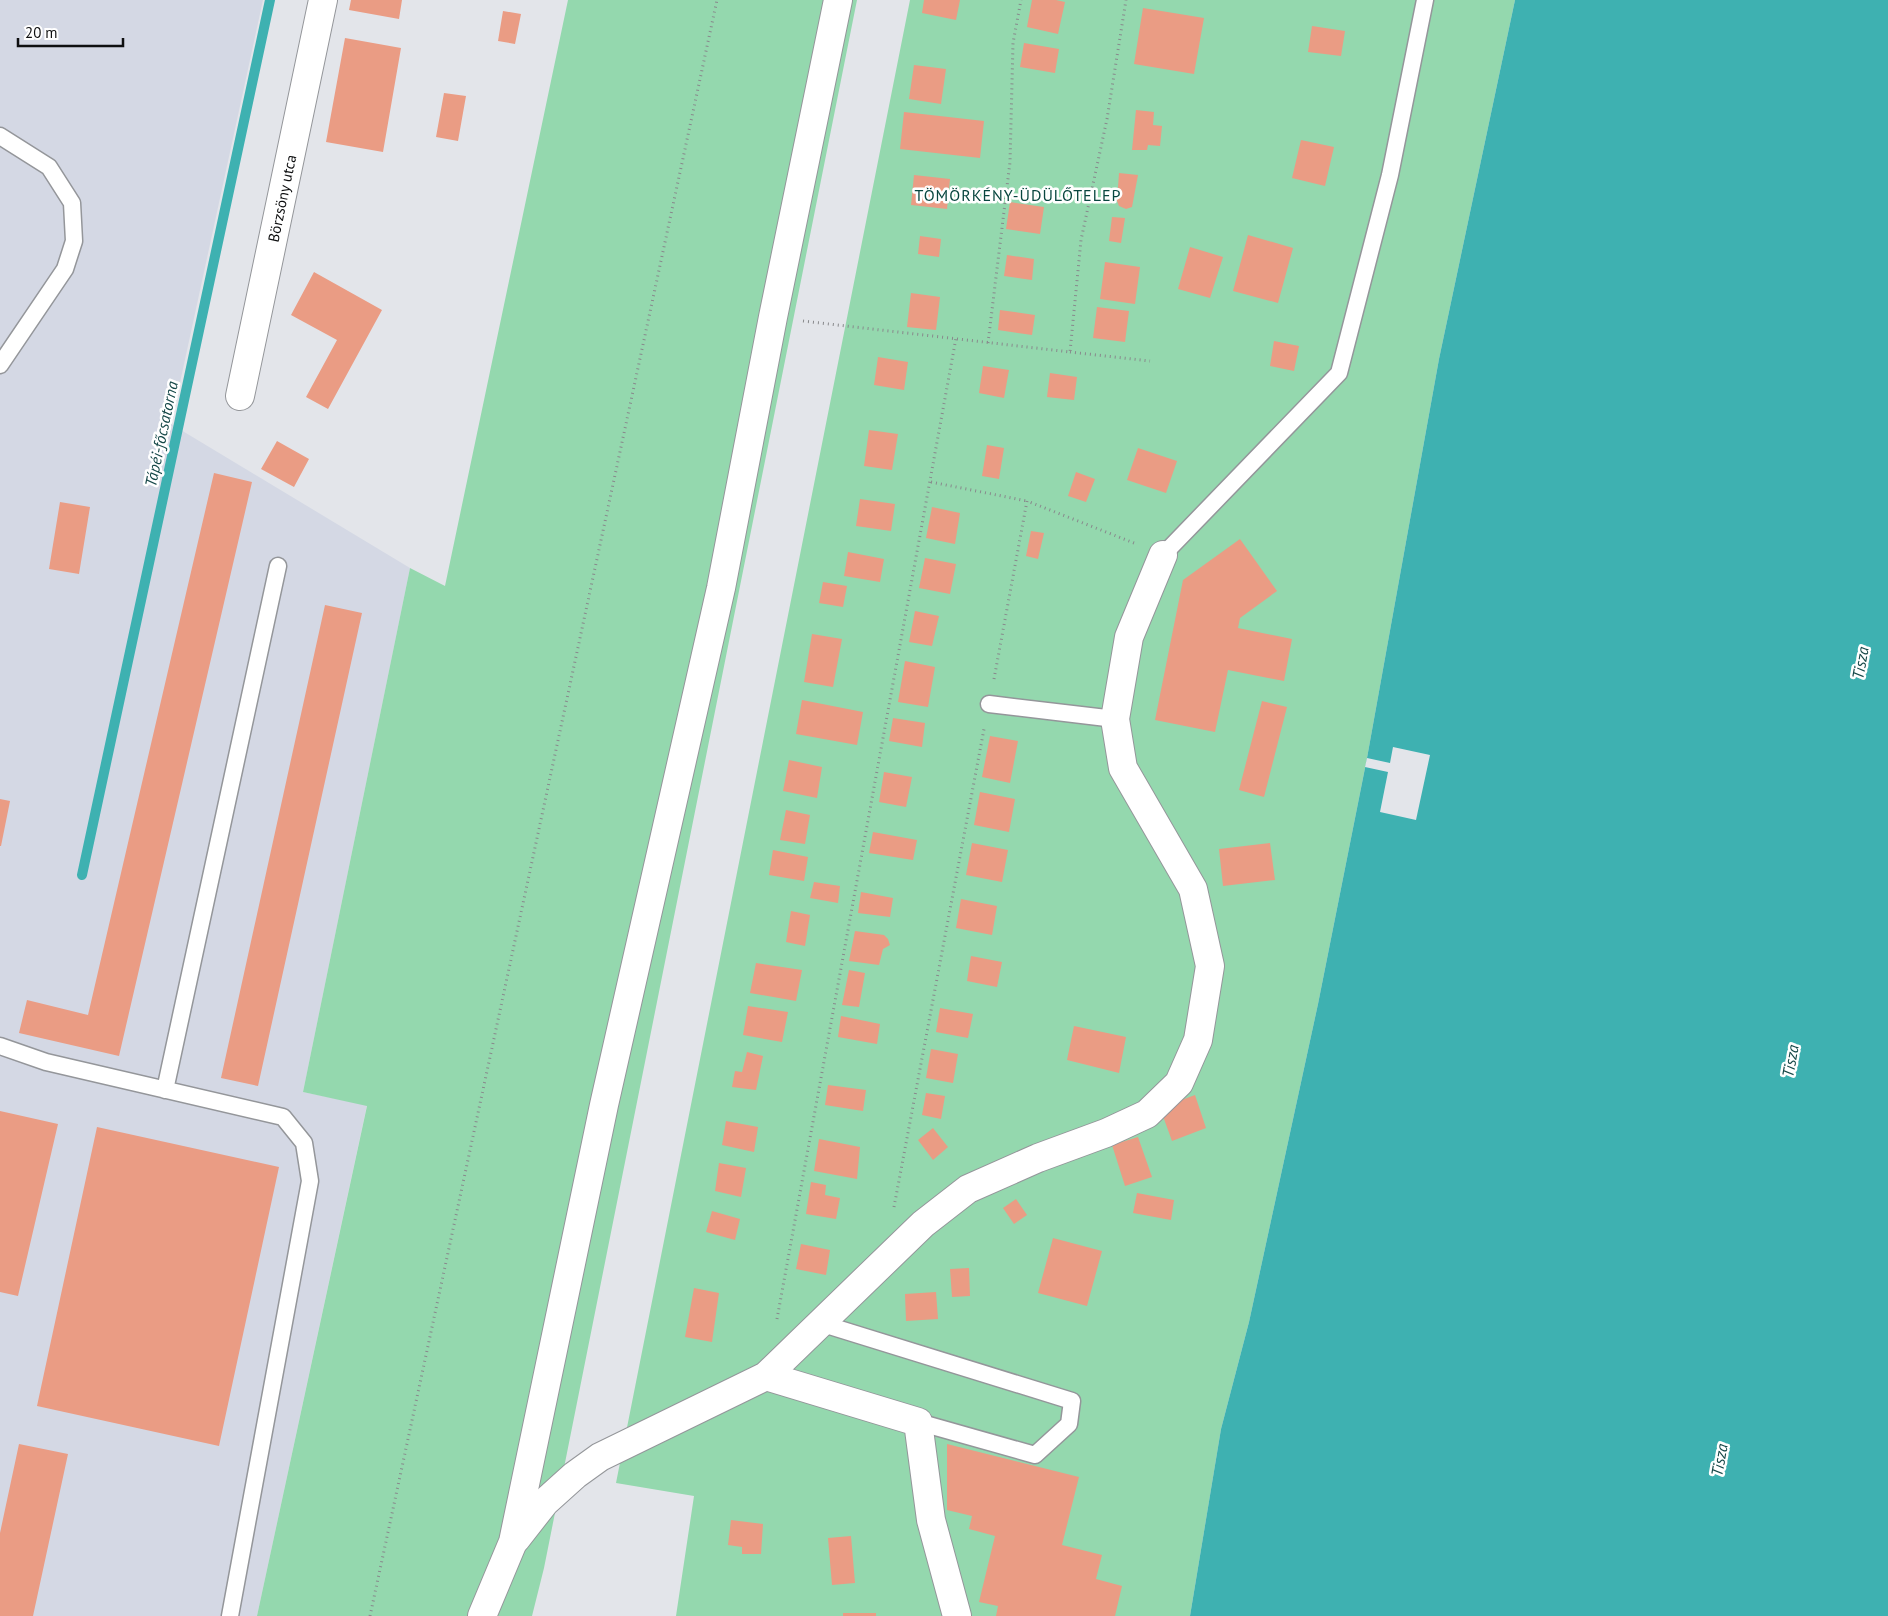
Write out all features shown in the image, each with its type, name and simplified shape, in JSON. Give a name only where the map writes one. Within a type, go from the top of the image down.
[{"type":"street","name":"Börzsöny utca","points":[[240,396],[323,0]]},
{"type":"street","points":[[482,1616],[513,1542],[604,1105],[721,588],[773,317],[838,0]]},
{"type":"street","points":[[513,1542],[545,1502],[575,1475],[600,1457],[766,1376],[923,1224],[968,1189],[1038,1158],[1106,1133],[1147,1114],[1179,1083],[1198,1040],[1210,966],[1193,889],[1123,768],[1115,719],[1129,637],[1164,555]]},
{"type":"street","points":[[766,1376],[918,1422],[931,1520],[957,1616]]},
{"type":"lane","points":[[1164,555],[1338,373],[1390,174],[1425,0]]},
{"type":"lane","points":[[0,136],[49,167],[72,203],[74,241],[65,270],[0,365]]},
{"type":"lane","points":[[165,1090],[278,566]]},
{"type":"lane","points":[[989,704],[1115,719]]},
{"type":"lane","points":[[0,1046],[46,1062],[283,1117],[304,1143],[310,1181],[230,1616]]},
{"type":"lane","points":[[820,1324],[1072,1401],[1069,1424],[1035,1455],[918,1422]]},
{"type":"path","points":[[370,1616],[717,0]]},
{"type":"path","points":[[988,343],[1010,162],[1013,43],[1021,0]]},
{"type":"path","points":[[1070,352],[1081,240],[1107,119],[1126,0]]},
{"type":"path","points":[[773,317],[1150,361]]},
{"type":"path","points":[[776,1327],[956,338]]},
{"type":"path","points":[[931,482],[1027,501],[1164,555]]},
{"type":"path","points":[[893,1213],[1027,501]]},
{"type":"shaded area","points":[[0,0],[263,0],[171,424],[410,568],[303,1092],[367,1105],[257,1616],[0,1616]]},
{"type":"green space","points":[[568,0],[857,0],[544,1568],[532,1616],[257,1616],[367,1106],[303,1092],[410,568],[445,586]]},
{"type":"green space","points":[[910,0],[1515,0],[1439,359],[1367,758],[1318,1004],[1249,1322],[1221,1429],[1190,1616],[676,1616],[694,1496],[616,1483]]},
{"type":"water","name":"Tisza","points":[[1515,0],[1888,0],[1888,1616],[1190,1616],[1221,1429],[1249,1322],[1318,1004],[1367,758],[1439,359]]},
{"type":"pier","points":[[1393,747],[1430,755],[1416,820],[1380,812],[1388,772],[1365,767],[1367,758],[1390,763]]},
{"type":"building","points":[[351,0],[402,0],[399,19],[349,10]]},
{"type":"building","points":[[924,0],[960,0],[956,20],[922,13]]},
{"type":"building","points":[[1032,0],[1065,2],[1058,34],[1027,27]]},
{"type":"building","points":[[1143,8],[1204,18],[1194,74],[1134,64]]},
{"type":"building","points":[[503,11],[521,14],[515,44],[498,41]]},
{"type":"building","points":[[1312,26],[1345,31],[1341,56],[1308,52]]},
{"type":"building","points":[[345,38],[401,48],[383,152],[326,142]]},
{"type":"building","points":[[1024,43],[1059,49],[1055,73],[1020,67]]},
{"type":"building","points":[[914,65],[946,69],[941,104],[909,99]]},
{"type":"building","points":[[444,93],[466,96],[458,141],[436,137]]},
{"type":"building","points":[[1136,110],[1154,112],[1153,125],[1162,126],[1160,146],[1148,145],[1147,150],[1132,150]]},
{"type":"building","points":[[904,112],[984,121],[980,158],[900,149]]},
{"type":"building","points":[[1301,140],[1334,147],[1325,186],[1292,178]]},
{"type":"building","points":[[1119,173],[1138,175],[1132,207],[1126,209],[1119,206],[1117,201]]},
{"type":"building","points":[[914,175],[950,179],[947,209],[911,205]]},
{"type":"building","points":[[1010,202],[1044,207],[1040,234],[1006,229]]},
{"type":"building","points":[[1112,217],[1125,218],[1121,243],[1109,241]]},
{"type":"building","points":[[1248,235],[1293,248],[1278,303],[1233,291]]},
{"type":"building","points":[[920,236],[941,239],[939,257],[918,254]]},
{"type":"building","points":[[1190,247],[1223,257],[1210,298],[1178,289]]},
{"type":"building","points":[[1007,255],[1034,259],[1032,280],[1004,276]]},
{"type":"building","points":[[1105,262],[1140,267],[1135,304],[1100,299]]},
{"type":"building","points":[[314,272],[382,310],[328,409],[306,397],[337,340],[291,315]]},
{"type":"building","points":[[911,293],[940,297],[936,330],[907,327]]},
{"type":"building","points":[[1097,307],[1129,311],[1125,342],[1093,338]]},
{"type":"building","points":[[1000,310],[1035,315],[1032,335],[998,330]]},
{"type":"building","points":[[1274,341],[1299,346],[1294,371],[1270,366]]},
{"type":"building","points":[[878,357],[908,362],[904,390],[874,385]]},
{"type":"building","points":[[983,366],[1009,370],[1004,398],[979,393]]},
{"type":"building","points":[[1050,373],[1077,377],[1074,400],[1047,397]]},
{"type":"building","points":[[869,430],[898,434],[892,470],[864,466]]},
{"type":"building","points":[[277,441],[309,459],[294,487],[261,469]]},
{"type":"building","points":[[987,445],[1004,448],[999,479],[982,476]]},
{"type":"building","points":[[1138,448],[1177,461],[1166,493],[1127,480]]},
{"type":"building","points":[[1076,472],[1095,479],[1086,502],[1068,496]]},
{"type":"building","points":[[214,473],[252,482],[119,1056],[19,1033],[27,1000],[88,1015]]},
{"type":"building","points":[[860,499],[895,504],[891,531],[856,526]]},
{"type":"building","points":[[60,502],[90,507],[79,574],[49,569]]},
{"type":"building","points":[[932,507],[960,513],[955,544],[926,538]]},
{"type":"building","points":[[1031,531],[1044,533],[1038,559],[1026,556]]},
{"type":"building","points":[[1240,539],[1277,591],[1240,618],[1238,628],[1292,639],[1284,681],[1228,670],[1215,732],[1155,720],[1183,580]]},
{"type":"building","points":[[848,552],[884,559],[880,582],[844,576]]},
{"type":"building","points":[[925,558],[956,564],[950,594],[919,588]]},
{"type":"building","points":[[823,582],[847,586],[843,607],[819,603]]},
{"type":"building","points":[[325,605],[362,613],[258,1086],[221,1078]]},
{"type":"building","points":[[915,611],[939,616],[932,646],[909,642]]},
{"type":"building","points":[[812,634],[842,639],[833,687],[804,682]]},
{"type":"building","points":[[905,661],[935,667],[928,707],[898,702]]},
{"type":"building","points":[[802,700],[863,712],[857,745],[796,734]]},
{"type":"building","points":[[1262,701],[1287,707],[1264,797],[1239,790]]},
{"type":"building","points":[[893,718],[925,723],[922,747],[889,741]]},
{"type":"building","points":[[990,736],[1018,741],[1010,783],[982,777]]},
{"type":"building","points":[[789,760],[822,767],[817,798],[783,791]]},
{"type":"building","points":[[884,772],[912,777],[906,807],[879,802]]},
{"type":"building","points":[[980,792],[1015,799],[1009,832],[974,825]]},
{"type":"building","points":[[0,799],[10,801],[1,846],[0,846]]},
{"type":"building","points":[[786,810],[810,815],[805,844],[780,840]]},
{"type":"building","points":[[873,832],[917,840],[913,860],[869,853]]},
{"type":"building","points":[[972,843],[1008,850],[1002,882],[966,875]]},
{"type":"building","points":[[1270,843],[1275,880],[1223,886],[1219,849]]},
{"type":"building","points":[[773,850],[808,857],[804,881],[769,875]]},
{"type":"building","points":[[814,882],[840,886],[838,903],[810,898]]},
{"type":"building","points":[[861,892],[893,898],[890,917],[858,913]]},
{"type":"building","points":[[961,899],[997,906],[992,935],[956,928]]},
{"type":"building","points":[[791,911],[810,915],[805,946],[786,942]]},
{"type":"building","points":[[855,931],[884,935],[888,939],[890,945],[883,949],[879,965],[849,961]]},
{"type":"building","points":[[971,956],[1002,962],[997,987],[967,981]]},
{"type":"building","points":[[756,963],[802,970],[796,1001],[750,993]]},
{"type":"building","points":[[849,970],[865,973],[859,1007],[842,1005]]},
{"type":"building","points":[[748,1006],[788,1012],[782,1042],[743,1035]]},
{"type":"building","points":[[940,1008],[973,1014],[968,1038],[936,1032]]},
{"type":"building","points":[[841,1016],[880,1024],[877,1044],[838,1037]]},
{"type":"building","points":[[1074,1026],[1126,1037],[1119,1073],[1067,1060]]},
{"type":"building","points":[[931,1049],[958,1054],[953,1083],[926,1078]]},
{"type":"building","points":[[747,1052],[763,1056],[756,1090],[732,1087],[735,1071],[742,1072]]},
{"type":"building","points":[[828,1085],[866,1090],[863,1111],[825,1105]]},
{"type":"building","points":[[926,1093],[945,1096],[941,1119],[922,1115]]},
{"type":"building","points":[[1195,1095],[1206,1128],[1172,1141],[1160,1108]]},
{"type":"building","points":[[0,1111],[58,1124],[18,1296],[0,1292]]},
{"type":"building","points":[[726,1121],[758,1127],[754,1152],[722,1145]]},
{"type":"building","points":[[97,1127],[279,1167],[219,1446],[37,1406]]},
{"type":"building","points":[[933,1128],[948,1147],[933,1160],[918,1140]]},
{"type":"building","points":[[1138,1137],[1152,1177],[1125,1186],[1112,1145]]},
{"type":"building","points":[[819,1139],[860,1147],[857,1179],[814,1171]]},
{"type":"building","points":[[719,1163],[746,1168],[741,1197],[715,1191]]},
{"type":"building","points":[[811,1182],[826,1185],[825,1195],[840,1198],[836,1219],[806,1214]]},
{"type":"building","points":[[1137,1193],[1174,1200],[1171,1220],[1133,1213]]},
{"type":"building","points":[[1016,1199],[1027,1215],[1014,1224],[1003,1208]]},
{"type":"building","points":[[712,1211],[740,1219],[735,1240],[706,1232]]},
{"type":"building","points":[[1053,1238],[1102,1251],[1087,1306],[1038,1293]]},
{"type":"building","points":[[801,1244],[830,1250],[826,1275],[796,1269]]},
{"type":"building","points":[[969,1268],[970,1296],[952,1297],[950,1269]]},
{"type":"building","points":[[694,1288],[719,1293],[712,1342],[685,1337]]},
{"type":"building","points":[[936,1292],[938,1319],[906,1321],[905,1294]]},
{"type":"building","points":[[19,1444],[68,1454],[33,1616],[0,1616],[0,1533]]},
{"type":"building","points":[[947,1444],[1079,1477],[1062,1545],[1102,1555],[1096,1579],[1122,1586],[1115,1616],[996,1616],[998,1606],[979,1602],[995,1536],[969,1529],[972,1516],[947,1510]]},
{"type":"building","points":[[731,1520],[763,1524],[761,1554],[742,1554],[742,1547],[728,1545]]},
{"type":"building","points":[[851,1536],[855,1583],[832,1585],[828,1538]]},
{"type":"building","points":[[843,1613],[876,1613],[876,1616],[843,1616]]},
{"type":"waterway","name":"Tápéi-főcsatorna","points":[[82,875],[270,0]]},
{"type":"district","name":"TÖMÖRKÉNY-ÜDÜLŐTELEP","points":[[1018,195]]}]
